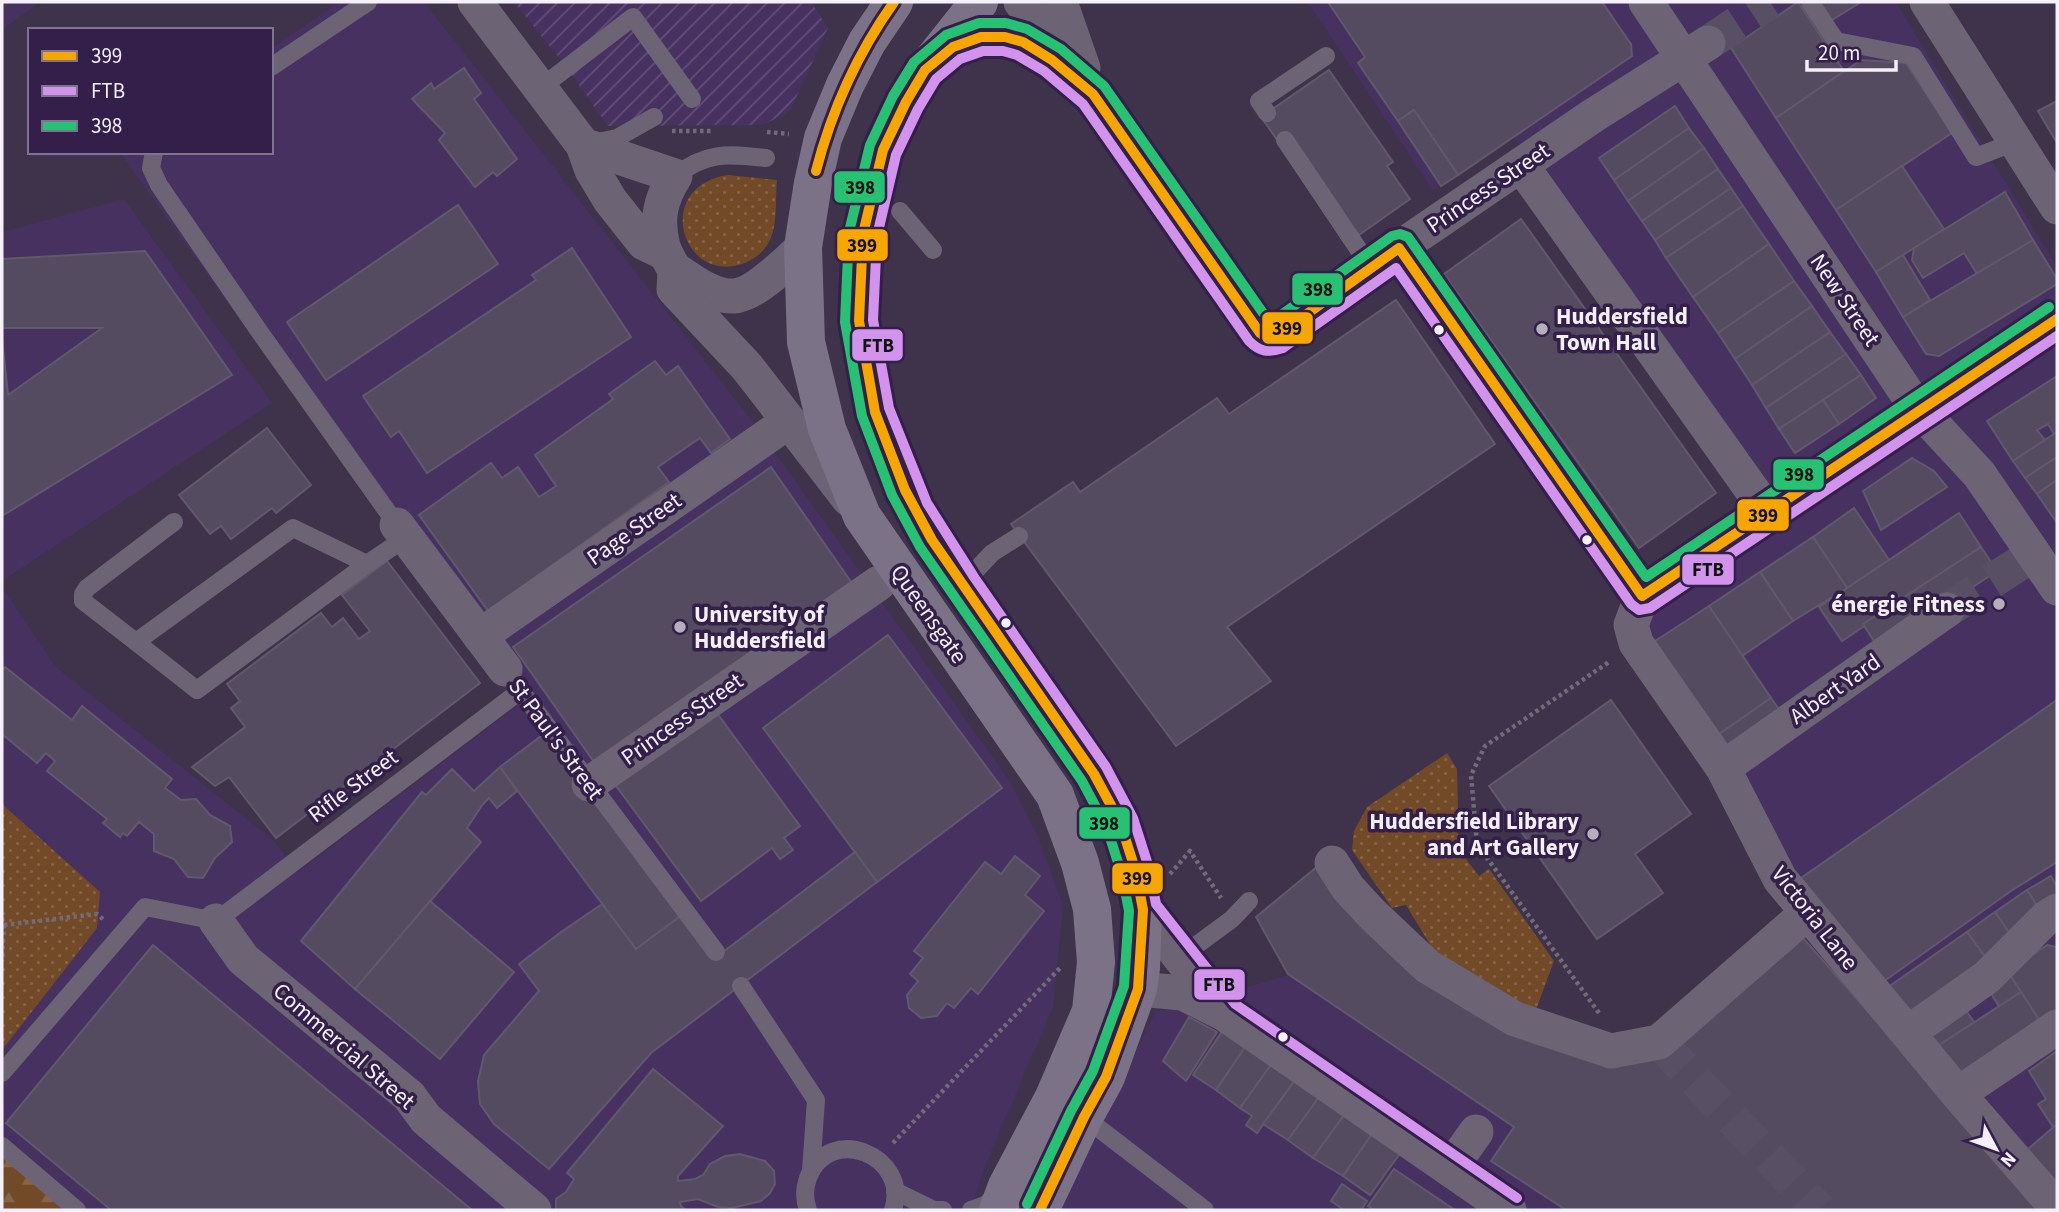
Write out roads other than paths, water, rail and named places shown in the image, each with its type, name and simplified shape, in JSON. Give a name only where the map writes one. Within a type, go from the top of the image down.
[{"type":"highway","name":"Queensgate","points":[[979,2],[925,70],[883,150],[863,234],[859,321],[875,412],[905,490],[924,527],[962,585],[1094,774],[1120,822],[1136,872],[1143,910],[1138,989],[1107,1077],[1084,1117],[1040,1210]]},
{"type":"highway","name":"Queensgate","points":[[884,7],[845,85],[823,138],[803,247],[806,342],[827,429],[862,516],[1055,795],[1080,863],[1092,909],[1096,962],[1091,1011],[1054,1097],[1002,1198]]},
{"type":"street","points":[[475,2],[540,89],[587,158],[610,200],[644,243],[706,290],[734,296],[760,285],[803,247]]},
{"type":"street","points":[[1021,2],[1093,94]]},
{"type":"street","points":[[1060,2],[1093,94]]},
{"type":"street","name":"New Street","points":[[1646,2],[1696,51],[1918,410],[1979,474],[2057,588]]},
{"type":"street","points":[[1927,2],[2052,200]]},
{"type":"street","points":[[925,70],[953,47],[981,37],[1005,37],[1023,43],[1052,60],[1093,94]]},
{"type":"street","name":"Princess Street","points":[[1093,94],[1260,333],[1267,338],[1276,336],[1594,115],[1696,51]]},
{"type":"street","points":[[587,158],[675,176],[664,193],[659,212],[659,230],[670,261],[674,289],[747,367],[862,516]]},
{"type":"street","points":[[587,158],[619,194],[659,212]]},
{"type":"street","points":[[1521,165],[1767,511]]},
{"type":"street","points":[[1399,248],[1642,596],[2057,319]]},
{"type":"street","points":[[734,296],[747,367]]},
{"type":"street","name":"Page Street","points":[[480,636],[788,422]]},
{"type":"street","name":"St Paul's Street","points":[[402,531],[512,680]]},
{"type":"street","name":"Princess Street","points":[[589,784],[879,583]]},
{"type":"street","name":"Victoria Lane","points":[[1642,596],[1631,625],[1636,643],[1723,768],[1780,879],[1958,1094],[2057,1208]]},
{"type":"street","name":"Albert Yard","points":[[1723,768],[1947,610]]},
{"type":"street","points":[[1332,863],[1348,888],[1427,966],[1515,1019],[1611,1051],[1659,1042],[1807,913]]},
{"type":"street","points":[[1143,910],[1225,1014]]},
{"type":"street","name":"Commercial Street","points":[[216,921],[243,959],[409,1096],[426,1119],[534,1210]]},
{"type":"street","points":[[1908,1033],[1987,977],[2054,922]]},
{"type":"street","points":[[1138,989],[1183,993],[1225,1014],[1509,1210]]},
{"type":"street","points":[[1958,1094],[2057,1027]]},
{"type":"street","points":[[1450,1169],[1476,1132]]},
{"type":"lane","points":[[273,66],[368,2]]},
{"type":"lane","points":[[1811,2],[1836,41],[1913,56],[1976,157],[2015,142]]},
{"type":"lane","points":[[540,89],[633,17],[692,99]]},
{"type":"lane","points":[[1267,113],[1259,100],[1326,55]]},
{"type":"lane","points":[[587,158],[654,117]]},
{"type":"lane","points":[[1285,140],[1371,268]]},
{"type":"lane","points":[[154,154],[151,168],[159,185],[402,531],[367,564],[197,690],[83,601],[83,594],[174,522]]},
{"type":"lane","points":[[675,176],[692,163],[710,156],[766,158]]},
{"type":"lane","points":[[900,211],[933,250]]},
{"type":"lane","points":[[136,642],[293,528],[367,564]]},
{"type":"lane","points":[[962,585],[992,553],[1019,536]]},
{"type":"lane","name":"St Paul's Street","points":[[512,680],[716,952]]},
{"type":"lane","name":"Rifle Street","points":[[216,921],[512,680]]},
{"type":"lane","points":[[1179,958],[1232,919],[1249,901]]},
{"type":"lane","points":[[2,1073],[145,907],[216,921]]},
{"type":"lane","points":[[741,986],[816,1100],[811,1171],[805,1186],[808,1210]]},
{"type":"lane","points":[[1084,1117],[1205,1210]]},
{"type":"lane","points":[[2,1146],[76,1210]]},
{"type":"lane","points":[[811,1171],[821,1159],[834,1151],[862,1150],[885,1166],[892,1178],[895,1191],[893,1210]]},
{"type":"lane","points":[[895,1191],[934,1210],[943,1210]]},
{"type":"lane","points":[[971,1210],[1002,1198]]},
{"type":"tunnel","points":[[1708,43],[1770,2]]},
{"type":"tunnel","points":[[1947,610],[2034,554]]},
{"type":"tunnel","points":[[1659,1042],[1819,1210]]},
{"type":"place","name":"Huddersfield Town Hall","points":[[1542,329]]},
{"type":"place","name":"énergie Fitness","points":[[1999,604]]},
{"type":"place","name":"University of Huddersfield","points":[[680,627]]},
{"type":"place","name":"Huddersfield Library and Art Gallery","points":[[1593,834]]}]
